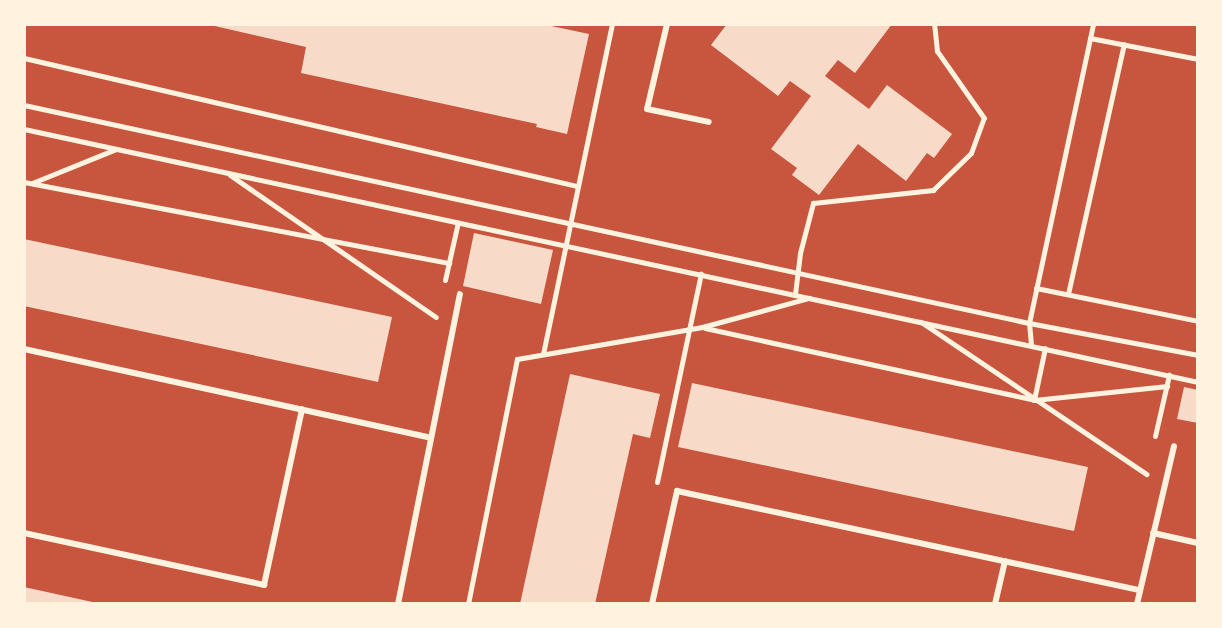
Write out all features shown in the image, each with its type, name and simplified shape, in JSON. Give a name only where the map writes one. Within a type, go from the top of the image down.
[{"type":"lane","points":[[667,24],[647,109],[709,122]]},
{"type":"lane","points":[[398,604],[460,294]]},
{"type":"lane","points":[[24,349],[429,437]]},
{"type":"lane","points":[[24,533],[264,585],[302,409]]},
{"type":"lane","points":[[1137,604],[1174,446]]},
{"type":"lane","points":[[652,604],[677,491],[1140,590]]},
{"type":"lane","points":[[1153,533],[1198,543]]},
{"type":"lane","points":[[995,604],[1005,561]]},
{"type":"path","points":[[543,354],[612,24]]},
{"type":"path","points":[[795,294],[800,253],[813,203],[933,190],[971,153],[984,118],[937,51],[934,24]]},
{"type":"path","points":[[1031,345],[1029,323],[1093,24]]},
{"type":"path","points":[[1090,38],[1198,59]]},
{"type":"path","points":[[1068,294],[1124,44]]},
{"type":"path","points":[[24,58],[577,186]]},
{"type":"path","points":[[24,105],[800,270],[1029,323],[1198,355]]},
{"type":"path","points":[[24,129],[1198,382]]},
{"type":"path","points":[[32,183],[117,149]]},
{"type":"path","points":[[226,173],[437,318]]},
{"type":"path","points":[[24,182],[449,263]]},
{"type":"path","points":[[654,497],[701,274]]},
{"type":"path","points":[[1036,288],[1198,321]]},
{"type":"path","points":[[468,604],[517,359],[702,327],[810,298]]},
{"type":"path","points":[[919,321],[1146,474]]},
{"type":"path","points":[[702,327],[1034,400],[1167,386]]},
{"type":"path","points":[[1034,400],[1045,348]]},
{"type":"building","points":[[206,24],[542,24],[589,34],[567,134],[536,127],[537,124],[301,73],[306,47]]},
{"type":"building","points":[[727,24],[892,24],[855,73],[838,60],[825,76],[869,109],[887,85],[952,134],[934,158],[927,153],[906,181],[858,144],[819,195],[792,175],[797,168],[771,149],[811,96],[790,81],[778,96],[711,45]]},
{"type":"building","points":[[474,233],[553,250],[541,304],[463,286]]},
{"type":"building","points":[[24,239],[392,317],[378,382],[24,306]]},
{"type":"building","points":[[570,374],[660,394],[650,438],[633,434],[595,604],[520,604]]},
{"type":"building","points":[[692,383],[1088,467],[1074,531],[678,447]]},
{"type":"building","points":[[1184,387],[1198,390],[1198,423],[1177,419]]},
{"type":"building","points":[[24,587],[97,603],[97,604],[24,604]]}]
